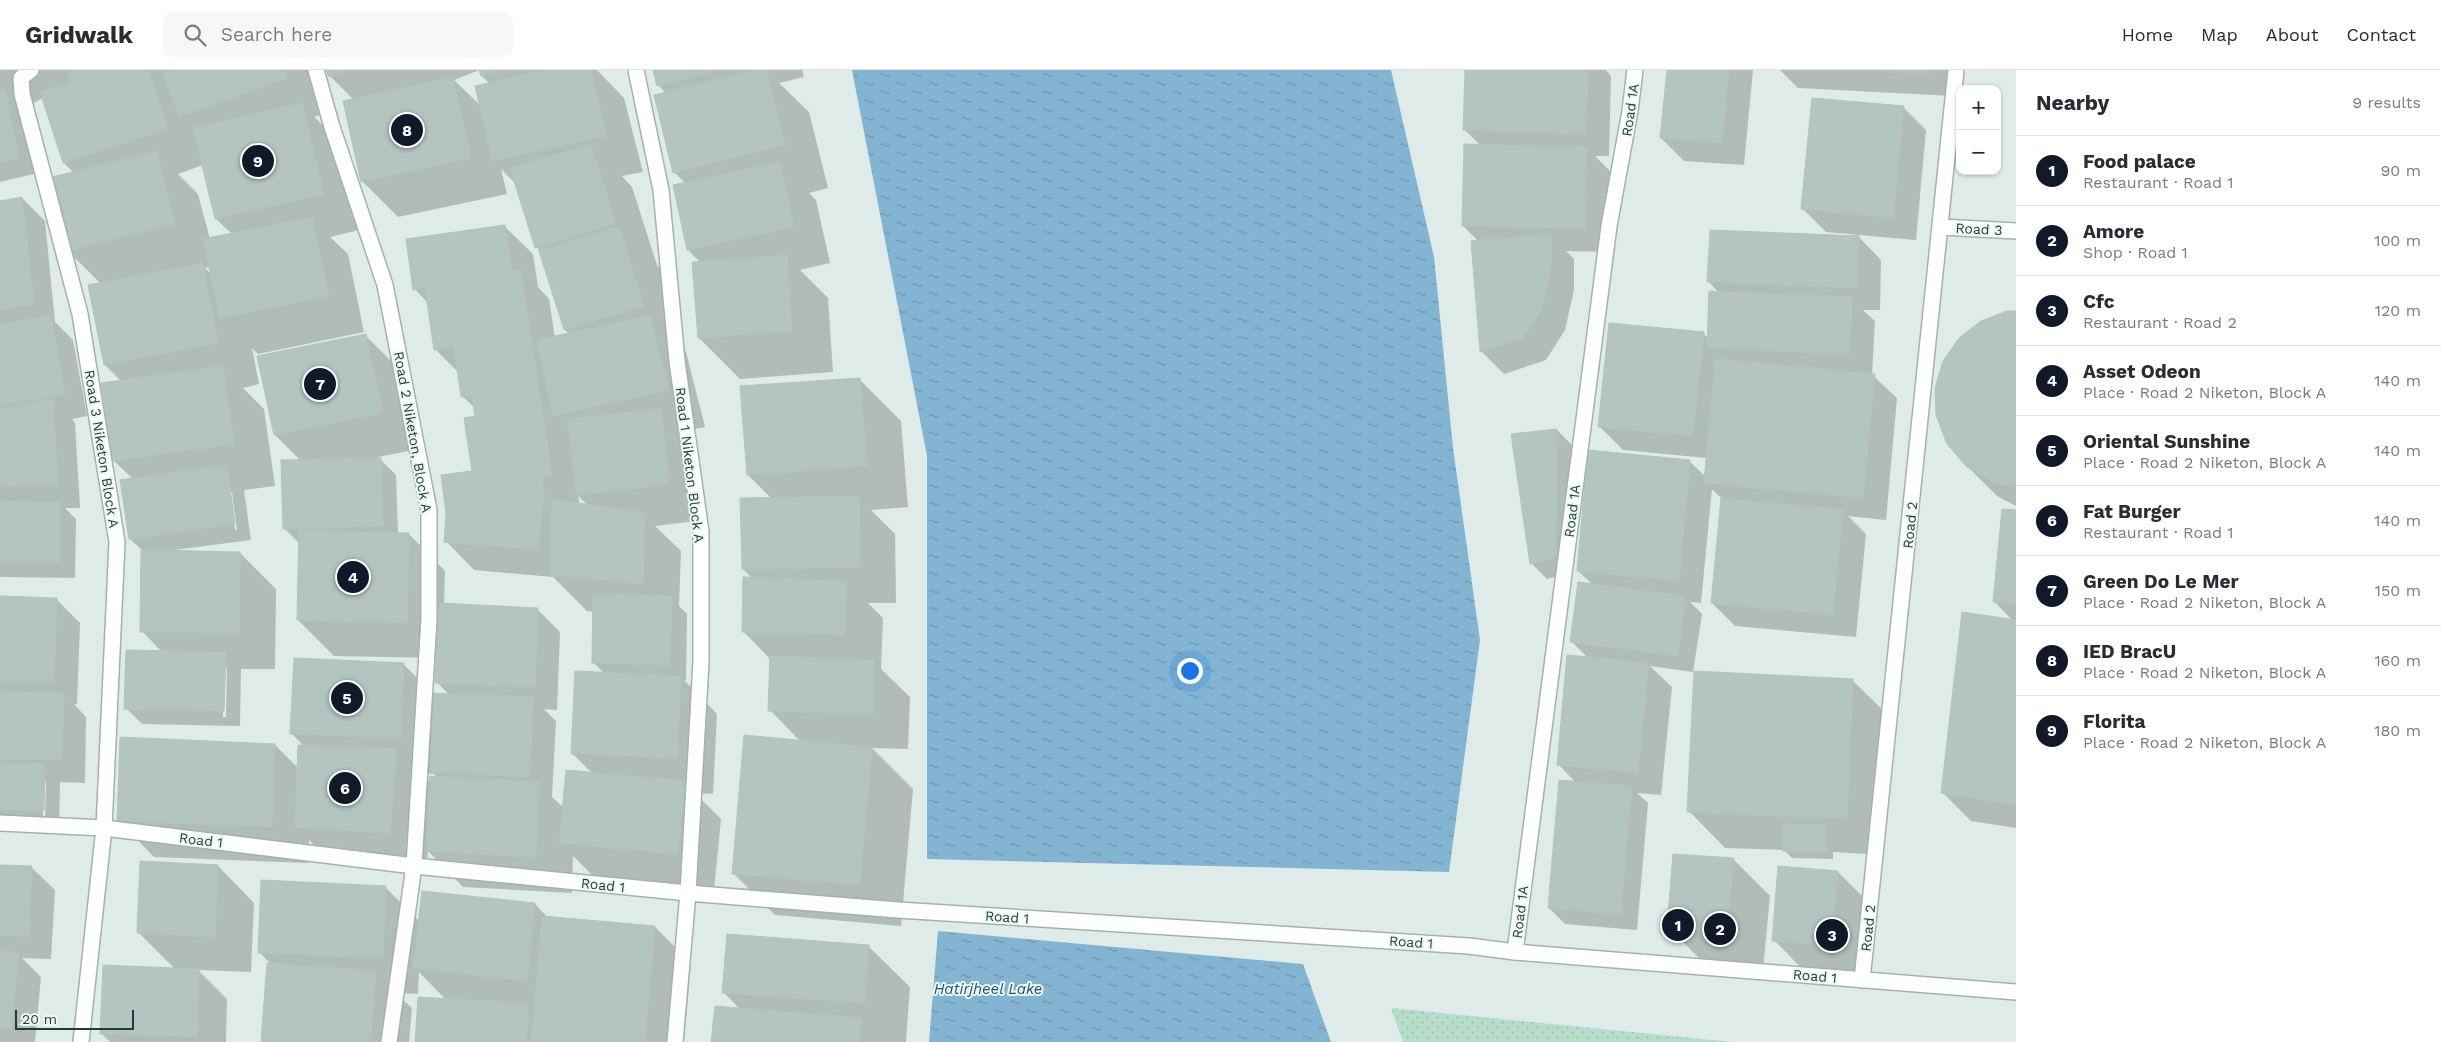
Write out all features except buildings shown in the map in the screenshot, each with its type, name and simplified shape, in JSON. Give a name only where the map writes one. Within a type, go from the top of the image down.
[{"type":"street","name":"Road 2 Niketon, Block A","points":[[316,70],[332,127],[385,285],[429,510],[429,619],[414,866],[389,1042]]},
{"type":"street","name":"Road 1 Niketon Block A","points":[[636,70],[661,190],[677,361],[701,532],[701,661],[688,893],[675,1042]]},
{"type":"street","name":"Road 1A","points":[[1515,952],[1609,226],[1630,111],[1635,70]]},
{"type":"street","name":"Road 2","points":[[1862,980],[1956,70]]},
{"type":"street","name":"Road 3 Niketon Block A","points":[[26,74],[22,94],[80,314],[117,542],[104,828],[81,1042]]},
{"type":"street","name":"Road 3","points":[[1941,227],[2016,231]]},
{"type":"street","name":"Road 1","points":[[0,824],[104,828],[414,866],[688,893],[898,910],[1469,946],[1515,952],[2016,992]]},
{"type":"green space","points":[[1391,1008],[1733,1042],[1403,1042]]},
{"type":"water","points":[[852,70],[1391,70],[1434,257],[1453,448],[1480,640],[1449,872],[927,859],[927,456]]},
{"type":"water","name":"Hatirjheel Lake","points":[[938,931],[1303,964],[1331,1042],[929,1042]]},
{"type":"place","name":"IED BracU","points":[[407,130]]},
{"type":"place","name":"Florita","points":[[258,161]]},
{"type":"place","name":"Green Do Le Mer","points":[[320,384]]},
{"type":"place","name":"Asset Odeon","points":[[353,577]]},
{"type":"place","name":"Oriental Sunshine","points":[[347,698]]},
{"type":"place","name":"Fat Burger","points":[[345,788]]},
{"type":"place","name":"Food palace","points":[[1678,925]]},
{"type":"place","name":"Amore","points":[[1720,929]]},
{"type":"place","name":"Cfc","points":[[1832,935]]}]
